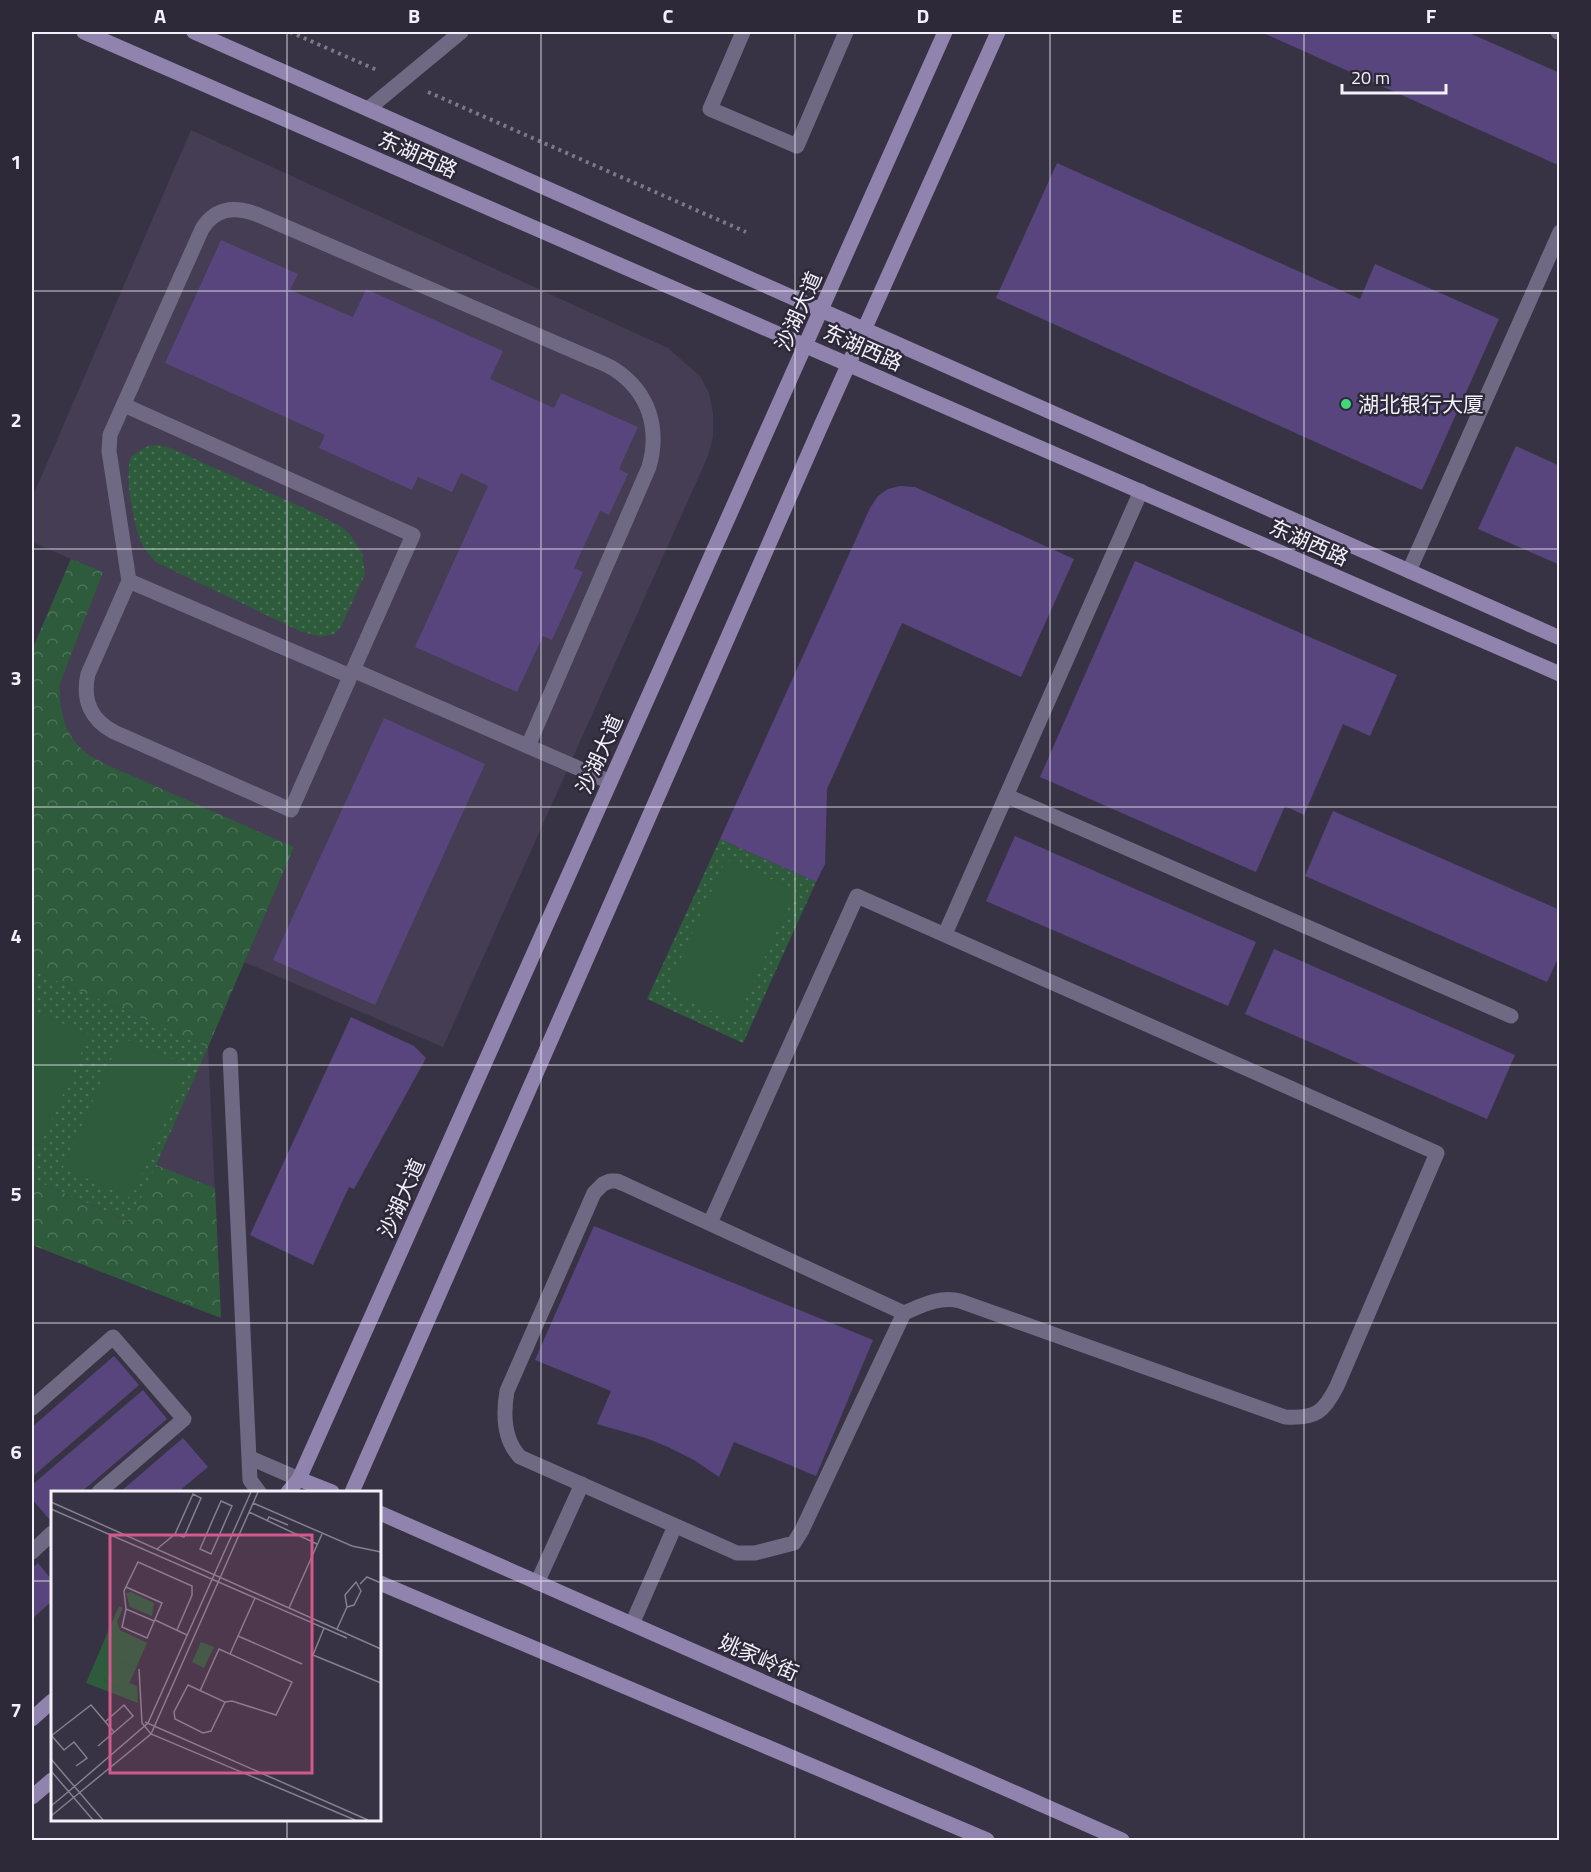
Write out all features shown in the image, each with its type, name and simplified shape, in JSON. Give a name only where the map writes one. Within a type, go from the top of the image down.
[{"type":"street","name":"东湖西路","points":[[84,32],[1560,674]]},
{"type":"street","name":"东湖西路","points":[[194,32],[1560,638]]},
{"type":"street","name":"沙湖大道","points":[[289,1491],[299,1479],[945,32]]},
{"type":"street","points":[[352,1491],[849,364],[998,32]]},
{"type":"street","points":[[299,1479],[329,1491]]},
{"type":"street","name":"姚家岭街","points":[[381,1513],[1122,1840]]},
{"type":"street","points":[[381,1583],[987,1840]]},
{"type":"street","points":[[32,1719],[51,1702]]},
{"type":"street","points":[[32,1797],[51,1781]]},
{"type":"lane","points":[[368,109],[461,32]]},
{"type":"lane","points":[[743,32],[710,109],[796,146],[846,32]]},
{"type":"lane","points":[[124,405],[413,535],[291,810],[103,727],[96,720],[87,703],[86,683],[129,581],[109,451],[110,435],[202,229],[212,216],[236,209],[256,214],[588,357],[614,369],[632,384],[652,417],[655,433],[652,459],[528,746]]},
{"type":"lane","points":[[1409,571],[1560,232]]},
{"type":"lane","points":[[945,934],[1141,491]]},
{"type":"lane","points":[[129,581],[610,782]]},
{"type":"lane","points":[[1007,796],[1511,1016]]},
{"type":"lane","points":[[710,1223],[857,897],[1437,1153],[1337,1386],[1320,1412],[1311,1416],[1285,1417],[950,1298],[934,1300],[904,1313],[794,1543],[755,1553],[737,1553],[520,1457],[511,1447],[504,1409],[507,1391],[594,1193],[603,1184],[617,1181],[904,1313]]},
{"type":"lane","points":[[230,1055],[250,1480],[258,1491]]},
{"type":"lane","points":[[32,1408],[113,1337],[184,1419],[100,1491]]},
{"type":"lane","points":[[250,1458],[299,1479]]},
{"type":"lane","points":[[537,1582],[582,1484]]},
{"type":"lane","points":[[632,1624],[675,1526]]},
{"type":"lane","points":[[33,1547],[51,1534]]},
{"type":"path","points":[[290,32],[746,232]]},
{"type":"shaded area","points":[[191,130],[668,348],[700,376],[709,393],[713,413],[713,437],[708,456],[443,1047],[244,962],[208,1047],[221,1318],[32,1245],[32,650],[71,559],[32,542],[32,498]]},
{"type":"green space","points":[[148,446],[168,447],[317,514],[350,534],[362,553],[365,574],[341,627],[334,634],[322,637],[302,632],[154,560],[143,546],[137,531],[128,475],[131,456]]},
{"type":"green space","points":[[71,559],[103,572],[60,683],[63,718],[75,741],[86,753],[105,764],[294,847],[208,1047],[32,970],[32,650]]},
{"type":"green space","points":[[720,839],[816,882],[743,1043],[647,999]]},
{"type":"green space","points":[[726,859],[796,890],[735,1022],[666,991]]},
{"type":"green space","points":[[32,970],[208,1047],[131,1222],[32,1179]]},
{"type":"green space","points":[[36,1012],[89,1035],[40,1146],[32,1143],[32,1023]]},
{"type":"green space","points":[[121,1037],[189,1066],[131,1198],[63,1168]]},
{"type":"green space","points":[[156,1165],[215,1188],[221,1318],[32,1245],[32,1179],[130,1222]]},
{"type":"building","points":[[1261,32],[1467,32],[1560,73],[1560,166]]},
{"type":"building","name":"湖北银行大厦","points":[[1057,163],[1360,299],[1375,264],[1499,319],[1422,490],[996,298]]},
{"type":"building","points":[[221,240],[298,274],[290,290],[353,317],[366,289],[503,351],[490,379],[554,408],[561,393],[638,427],[619,469],[628,474],[609,515],[600,511],[574,568],[583,572],[552,640],[543,636],[517,692],[415,647],[488,486],[461,473],[452,492],[418,477],[412,490],[319,448],[325,435],[165,363]]},
{"type":"building","points":[[1516,446],[1560,466],[1560,565],[1478,529]]},
{"type":"building","points":[[900,486],[915,487],[1074,559],[1021,677],[902,623],[827,789],[825,864],[816,882],[720,839],[870,508],[878,496],[888,489]]},
{"type":"building","points":[[1135,561],[1397,675],[1370,736],[1343,724],[1304,815],[1285,806],[1256,872],[1040,777]]},
{"type":"building","points":[[384,718],[485,764],[375,1005],[273,960]]},
{"type":"building","points":[[1333,811],[1560,910],[1560,954],[1547,982],[1305,876]]},
{"type":"building","points":[[1015,836],[1256,942],[1228,1006],[986,901]]},
{"type":"building","points":[[1274,949],[1515,1055],[1487,1119],[1245,1014]]},
{"type":"building","points":[[351,1017],[414,1046],[426,1058],[354,1189],[349,1187],[313,1265],[250,1235]]},
{"type":"building","points":[[594,1226],[873,1340],[816,1476],[734,1442],[719,1477],[694,1460],[668,1447],[597,1424],[611,1391],[535,1360]]},
{"type":"building","points":[[114,1356],[139,1385],[32,1477],[32,1427]]},
{"type":"building","points":[[143,1390],[167,1419],[82,1491],[51,1491],[51,1518],[49,1519],[32,1499],[32,1485]]},
{"type":"building","points":[[183,1438],[208,1467],[179,1491],[121,1491]]},
{"type":"building","points":[[38,1563],[51,1579],[51,1602],[32,1619],[32,1568]]},
{"type":"place","name":"湖北银行大厦","points":[[1346,404]]}]
